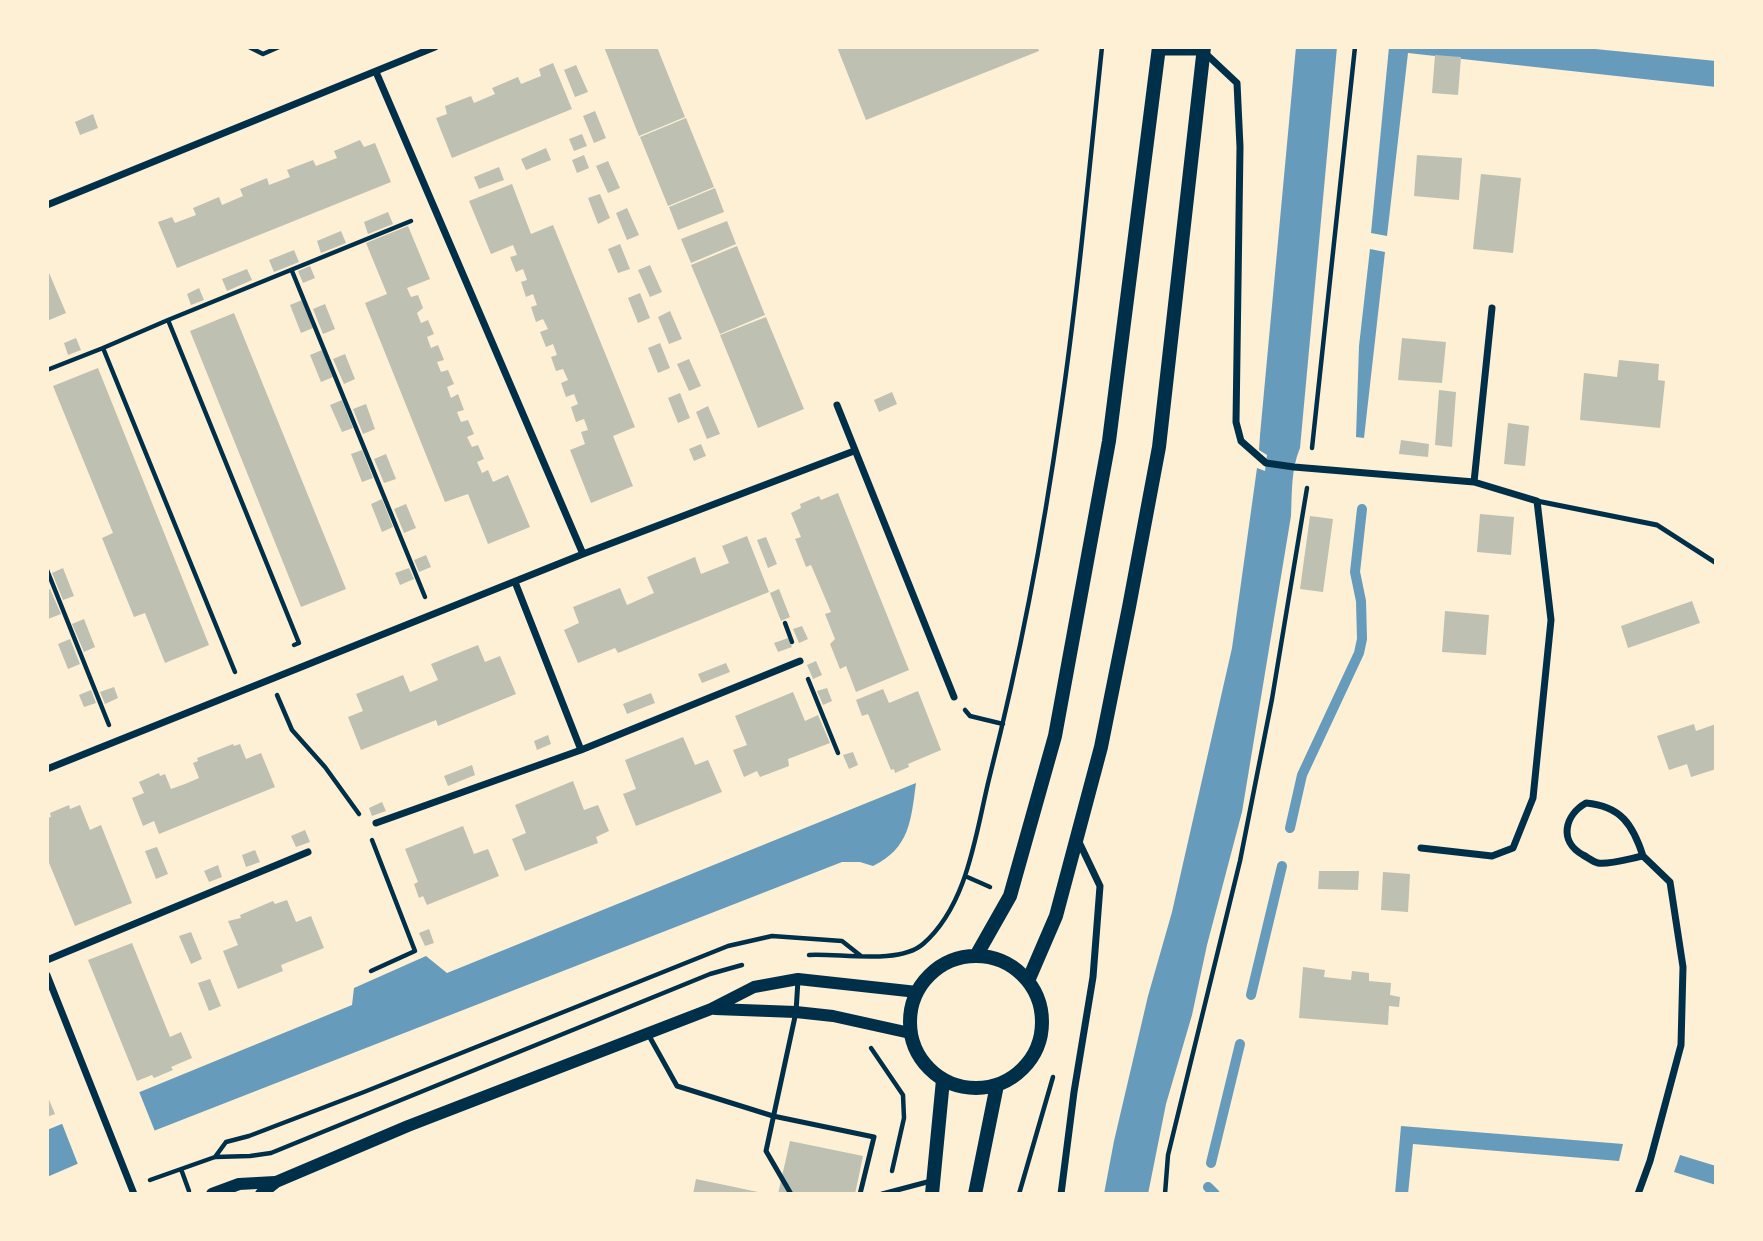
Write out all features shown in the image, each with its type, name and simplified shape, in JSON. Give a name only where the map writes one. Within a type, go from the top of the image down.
[{"type":"main road","points":[[1028,981],[1056,916],[1101,747],[1158,447],[1206,49]]},
{"type":"main road","points":[[976,956],[1010,896],[1058,723],[1109,440],[1158,50]]},
{"type":"main road","points":[[976,956],[1005,962],[1028,981],[1041,1009],[1040,1041],[1034,1056],[1012,1079],[997,1085],[970,1088],[943,1080],[922,1060],[911,1033],[911,1012],[917,992],[936,969],[948,962],[976,956]]},
{"type":"main road","points":[[933,1187],[943,1080]]},
{"type":"main road","points":[[975,1194],[997,1085]]},
{"type":"street","points":[[47,205],[435,47]]},
{"type":"street","points":[[1158,50],[1206,49],[1237,83],[1240,147],[1236,422],[1241,441],[1266,463],[1474,482],[1537,500],[1551,620],[1533,798],[1513,848],[1492,856],[1421,848]]},
{"type":"street","points":[[376,72],[583,554]]},
{"type":"street","points":[[1474,482],[1492,308]]},
{"type":"street","points":[[837,405],[954,697]]},
{"type":"street","points":[[47,769],[583,554],[854,451]]},
{"type":"street","points":[[515,582],[581,750]]},
{"type":"street","points":[[376,823],[581,750],[800,662]]},
{"type":"street","points":[[1638,1194],[1650,1161],[1681,1045],[1683,967],[1670,882],[1643,856],[1636,833],[1619,814],[1602,804],[1586,803],[1575,810],[1568,820],[1566,835],[1569,843],[1576,851],[1598,863],[1643,856]]},
{"type":"street","points":[[1061,1194],[1093,977],[1100,886],[1077,838]]},
{"type":"street","points":[[47,960],[308,852]]},
{"type":"street","points":[[47,975],[133,1191]]},
{"type":"street","points":[[261,1194],[276,1182],[408,1126],[711,1009],[754,987],[798,979],[917,992]]},
{"type":"street","points":[[711,1009],[796,1012],[911,1033]]},
{"type":"street","points":[[212,1194],[239,1184],[276,1182]]},
{"type":"lane","points":[[1537,500],[1657,525],[1716,563]]},
{"type":"lane","points":[[791,1194],[766,1151],[796,1012],[798,979]]},
{"type":"lane","points":[[647,1032],[677,1086],[773,1116],[874,1136],[860,1194]]},
{"type":"lane","points":[[885,1193],[933,1187]]},
{"type":"path","points":[[250,47],[263,54],[279,47]]},
{"type":"path","points":[[798,955],[892,956],[921,946],[952,905],[965,876],[1003,724],[1032,587],[1060,416],[1102,47]]},
{"type":"path","points":[[1165,1194],[1168,1155],[1245,834],[1272,699],[1310,468],[1355,47]]},
{"type":"path","points":[[47,370],[411,221]]},
{"type":"path","points":[[292,271],[432,616]]},
{"type":"path","points":[[168,320],[299,643],[288,649]]},
{"type":"path","points":[[103,348],[236,674],[246,670]]},
{"type":"path","points":[[47,570],[116,742]]},
{"type":"path","points":[[785,623],[838,753]]},
{"type":"path","points":[[271,680],[292,730],[325,767],[360,816]]},
{"type":"path","points":[[954,697],[970,716],[1003,724]]},
{"type":"path","points":[[371,971],[415,951],[372,839]]},
{"type":"path","points":[[215,1157],[226,1142],[249,1136],[351,1097],[728,946],[772,936],[842,940],[862,957]]},
{"type":"path","points":[[858,985],[862,957]]},
{"type":"path","points":[[133,1191],[215,1157],[271,1153],[710,974],[750,963]]},
{"type":"path","points":[[852,1021],[851,1041],[873,1049],[903,1095],[904,1118],[885,1193]]},
{"type":"path","points":[[1019,1194],[1057,1065]]},
{"type":"path","points":[[181,1169],[190,1194]]},
{"type":"water","points":[[1296,47],[1337,47],[1300,448],[1293,473],[1291,516],[1242,812],[1207,945],[1192,1015],[1166,1104],[1148,1194],[1104,1194],[1114,1141],[1148,996],[1172,912],[1232,648],[1257,468],[1265,471],[1267,455],[1259,450],[1260,435]]},
{"type":"water","points":[[1389,47],[1575,47],[1716,61],[1716,87],[1408,53],[1387,236],[1371,233]]},
{"type":"water","points":[[1370,249],[1385,252],[1364,438],[1356,437],[1359,346]]},
{"type":"water","points":[[916,783],[910,821],[902,842],[895,851],[873,866],[860,862],[842,862],[156,1130],[47,1177],[47,1130],[352,1005],[354,988],[426,956],[447,973]]},
{"type":"water","points":[[1401,1126],[1623,1144],[1619,1161],[1413,1144],[1408,1194],[1395,1194]]},
{"type":"water","points":[[1680,1155],[1716,1166],[1716,1185],[1674,1172]]},
{"type":"pier","points":[[138,1089],[156,1134],[79,1167],[61,1121]]},
{"type":"building","points":[[604,47],[657,47],[685,117],[639,136]]},
{"type":"building","points":[[837,47],[1038,47],[1039,51],[866,120]]},
{"type":"building","points":[[1435,55],[1461,57],[1458,95],[1432,93]]},
{"type":"building","points":[[553,63],[572,109],[452,158],[436,118],[447,114],[445,106],[471,96],[474,103],[495,94],[492,88],[518,77],[521,84],[541,76],[539,69]]},
{"type":"building","points":[[576,65],[588,92],[575,97],[564,70]]},
{"type":"building","points":[[595,111],[606,138],[594,143],[583,116]]},
{"type":"building","points":[[93,114],[98,128],[80,135],[75,122]]},
{"type":"building","points":[[686,118],[714,187],[668,206],[640,137]]},
{"type":"building","points":[[582,134],[587,146],[574,151],[569,139]]},
{"type":"building","points":[[360,140],[364,147],[375,143],[391,182],[177,268],[158,222],[172,217],[175,223],[196,215],[193,208],[219,197],[222,205],[243,196],[240,189],[267,178],[269,185],[290,177],[287,170],[313,160],[316,166],[337,158],[334,151]]},
{"type":"building","points":[[546,148],[551,160],[526,170],[521,159]]},
{"type":"building","points":[[584,155],[589,168],[577,173],[572,160]]},
{"type":"building","points":[[1417,155],[1462,158],[1459,200],[1414,196]]},
{"type":"building","points":[[608,161],[620,188],[608,193],[596,166]]},
{"type":"building","points":[[499,167],[504,180],[479,189],[474,177]]},
{"type":"building","points":[[1481,174],[1521,178],[1513,253],[1473,249]]},
{"type":"building","points":[[512,184],[531,234],[553,225],[635,427],[613,436],[633,486],[591,503],[570,450],[585,444],[581,432],[588,430],[584,419],[576,422],[571,407],[578,404],[574,394],[566,397],[561,383],[568,380],[563,369],[556,371],[551,357],[557,355],[553,344],[546,347],[540,332],[548,329],[543,319],[536,322],[531,307],[537,305],[533,294],[526,297],[521,282],[527,280],[523,269],[516,272],[510,257],[517,255],[513,245],[491,254],[469,201]]},
{"type":"building","points":[[715,188],[724,212],[678,230],[669,207]]},
{"type":"building","points":[[600,194],[610,218],[598,224],[588,198]]},
{"type":"building","points":[[627,208],[639,235],[627,240],[616,213]]},
{"type":"building","points":[[388,212],[393,224],[368,234],[364,222]]},
{"type":"building","points":[[727,221],[736,244],[691,263],[681,239]]},
{"type":"building","points":[[408,226],[430,279],[407,288],[411,297],[418,295],[423,308],[417,313],[421,323],[428,320],[434,334],[427,337],[431,348],[438,345],[444,360],[437,362],[441,372],[448,370],[454,384],[447,387],[451,398],[458,394],[464,410],[457,412],[461,422],[468,420],[474,434],[467,437],[472,447],[478,445],[484,459],[477,462],[482,473],[488,470],[493,482],[508,475],[530,527],[488,544],[468,494],[445,502],[365,303],[387,294],[366,243]]},
{"type":"building","points":[[341,231],[346,243],[321,253],[317,241]]},
{"type":"building","points":[[620,244],[630,269],[618,273],[608,249]]},
{"type":"building","points":[[737,246],[765,315],[720,334],[691,265]]},
{"type":"building","points":[[294,250],[299,262],[274,272],[269,260]]},
{"type":"building","points":[[650,265],[662,292],[650,297],[638,270]]},
{"type":"building","points":[[310,266],[315,278],[303,283],[298,271]]},
{"type":"building","points":[[47,268],[66,313],[47,321]]},
{"type":"building","points":[[247,269],[252,280],[227,291],[222,279]]},
{"type":"building","points":[[199,288],[204,300],[191,305],[187,294]]},
{"type":"building","points":[[640,293],[650,318],[638,323],[628,298]]},
{"type":"building","points":[[302,300],[313,328],[301,333],[290,305]]},
{"type":"building","points":[[325,304],[335,329],[323,334],[313,309]]},
{"type":"building","points":[[670,311],[682,339],[669,344],[658,317]]},
{"type":"building","points":[[234,313],[346,589],[301,607],[190,331]]},
{"type":"building","points":[[766,317],[804,409],[758,428],[720,335]]},
{"type":"building","points":[[76,338],[81,350],[68,355],[64,343]]},
{"type":"building","points":[[1402,338],[1446,342],[1442,383],[1398,380]]},
{"type":"building","points":[[660,343],[670,368],[658,373],[648,348]]},
{"type":"building","points":[[322,350],[333,377],[321,382],[310,355]]},
{"type":"building","points":[[345,354],[355,379],[344,384],[333,359]]},
{"type":"building","points":[[689,359],[701,386],[689,391],[677,364]]},
{"type":"building","points":[[1619,360],[1659,364],[1658,380],[1665,381],[1660,428],[1580,420],[1584,373],[1617,377]]},
{"type":"building","points":[[98,368],[209,645],[165,663],[145,613],[134,617],[123,590],[102,538],[113,533],[53,386]]},
{"type":"building","points":[[1439,390],[1456,392],[1452,447],[1435,445]]},
{"type":"building","points":[[892,392],[897,404],[879,412],[874,400]]},
{"type":"building","points":[[680,393],[690,418],[678,423],[668,398]]},
{"type":"building","points":[[342,400],[353,428],[342,432],[330,405]]},
{"type":"building","points":[[366,404],[375,429],[363,434],[353,409]]},
{"type":"building","points":[[708,406],[720,434],[707,439],[696,412]]},
{"type":"building","points":[[1508,423],[1529,426],[1525,466],[1504,464]]},
{"type":"building","points":[[1401,440],[1429,444],[1428,457],[1399,454]]},
{"type":"building","points":[[701,444],[706,456],[694,461],[689,449]]},
{"type":"building","points":[[362,450],[373,478],[362,482],[351,454]]},
{"type":"building","points":[[386,454],[396,479],[384,483],[374,459]]},
{"type":"building","points":[[838,493],[909,670],[856,692],[846,666],[840,669],[830,644],[835,639],[825,614],[831,612],[811,565],[806,567],[795,539],[801,537],[791,513],[801,508],[800,504],[819,496],[821,500]]},
{"type":"building","points":[[382,499],[393,527],[382,532],[371,504]]},
{"type":"building","points":[[406,504],[416,528],[404,533],[394,509]]},
{"type":"building","points":[[1480,514],[1514,517],[1511,555],[1477,552]]},
{"type":"building","points":[[1310,516],[1333,519],[1323,592],[1300,589]]},
{"type":"building","points":[[747,536],[769,592],[618,653],[615,648],[578,663],[564,630],[579,623],[573,607],[620,588],[627,605],[654,593],[647,577],[695,557],[701,574],[729,563],[722,546]]},
{"type":"building","points":[[766,537],[777,564],[768,568],[757,540]]},
{"type":"building","points":[[426,555],[431,567],[419,572],[414,560]]},
{"type":"building","points":[[63,568],[74,596],[63,600],[52,573]]},
{"type":"building","points":[[409,568],[414,579],[400,585],[395,573]]},
{"type":"building","points":[[50,589],[61,614],[48,619],[47,591]]},
{"type":"building","points":[[779,589],[790,617],[781,621],[770,593]]},
{"type":"building","points":[[1692,601],[1700,623],[1628,648],[1621,626]]},
{"type":"building","points":[[1445,611],[1489,615],[1486,655],[1442,652]]},
{"type":"building","points":[[84,619],[95,647],[84,652],[72,624]]},
{"type":"building","points":[[802,626],[808,639],[799,643],[793,629]]},
{"type":"building","points":[[788,638],[792,647],[778,652],[774,643]]},
{"type":"building","points":[[70,639],[80,664],[68,669],[58,644]]},
{"type":"building","points":[[478,645],[485,662],[500,656],[516,694],[438,726],[436,720],[361,750],[348,717],[363,711],[356,694],[403,675],[410,692],[438,680],[431,664]]},
{"type":"building","points":[[816,661],[822,675],[813,679],[807,665]]},
{"type":"building","points":[[726,663],[730,672],[702,683],[698,674]]},
{"type":"building","points":[[114,687],[118,698],[105,704],[100,692]]},
{"type":"building","points":[[827,688],[832,701],[823,705],[817,691]]},
{"type":"building","points":[[883,689],[889,703],[918,691],[941,750],[908,764],[909,767],[895,773],[894,769],[891,770],[868,714],[862,716],[856,700]]},
{"type":"building","points":[[91,690],[96,703],[84,707],[79,695]]},
{"type":"building","points":[[793,692],[805,721],[818,715],[830,743],[788,759],[789,766],[760,777],[757,771],[744,777],[733,750],[747,745],[735,716]]},
{"type":"building","points":[[651,693],[655,703],[627,714],[623,704]]},
{"type":"building","points":[[1694,724],[1696,731],[1716,724],[1716,769],[1691,777],[1687,764],[1669,770],[1657,736]]},
{"type":"building","points":[[548,735],[551,744],[537,750],[534,741]]},
{"type":"building","points":[[683,737],[695,765],[708,760],[722,792],[636,826],[623,794],[636,789],[625,760]]},
{"type":"building","points":[[233,744],[240,744],[246,759],[261,753],[275,787],[159,834],[154,821],[143,826],[132,798],[144,793],[139,782],[159,773],[160,776],[165,774],[171,789],[185,784],[199,778],[193,763],[198,761],[197,758]]},
{"type":"building","points":[[853,752],[858,765],[849,769],[843,755]]},
{"type":"building","points":[[472,765],[475,775],[448,786],[444,776]]},
{"type":"building","points":[[573,781],[584,810],[598,805],[609,831],[596,837],[598,843],[525,871],[512,839],[526,833],[515,805]]},
{"type":"building","points":[[382,802],[386,811],[372,816],[369,808]]},
{"type":"building","points":[[69,805],[70,809],[80,805],[90,830],[101,825],[132,903],[75,926],[47,858],[47,818],[51,817],[50,813]]},
{"type":"building","points":[[463,826],[474,854],[488,849],[499,876],[427,905],[423,896],[419,898],[414,884],[418,882],[405,849]]},
{"type":"building","points":[[305,830],[310,842],[296,847],[291,836]]},
{"type":"building","points":[[157,847],[168,874],[156,879],[145,851]]},
{"type":"building","points":[[255,850],[260,862],[246,867],[242,855]]},
{"type":"building","points":[[218,865],[222,877],[209,882],[204,871]]},
{"type":"building","points":[[1319,871],[1359,871],[1358,890],[1318,889]]},
{"type":"building","points":[[1383,872],[1410,874],[1408,912],[1381,910]]},
{"type":"building","points":[[287,900],[296,922],[311,916],[324,948],[281,965],[283,971],[238,989],[223,951],[238,945],[228,921],[241,918],[240,915],[273,901],[275,904]]},
{"type":"building","points":[[429,929],[434,943],[425,946],[419,933]]},
{"type":"building","points":[[191,932],[202,959],[191,964],[179,936]]},
{"type":"building","points":[[132,943],[170,1037],[181,1032],[192,1058],[154,1078],[152,1075],[137,1081],[88,960]]},
{"type":"building","points":[[1303,967],[1325,970],[1324,977],[1351,980],[1352,971],[1369,973],[1369,981],[1391,983],[1390,995],[1400,997],[1399,1007],[1389,1006],[1388,1025],[1299,1018]]},
{"type":"building","points":[[210,979],[221,1006],[209,1011],[198,983]]},
{"type":"building","points":[[47,1095],[55,1114],[47,1117]]},
{"type":"building","points":[[790,1141],[863,1156],[855,1194],[778,1194]]},
{"type":"building","points":[[696,1179],[763,1193],[763,1194],[693,1194]]},
{"type":"waterway","points":[[1290,828],[1302,775],[1359,653],[1362,639],[1361,601],[1355,572],[1362,509]]},
{"type":"waterway","points":[[1251,995],[1282,866]]},
{"type":"waterway","points":[[1211,1163],[1240,1044]]},
{"type":"waterway","points":[[1208,1187],[1215,1194]]}]
